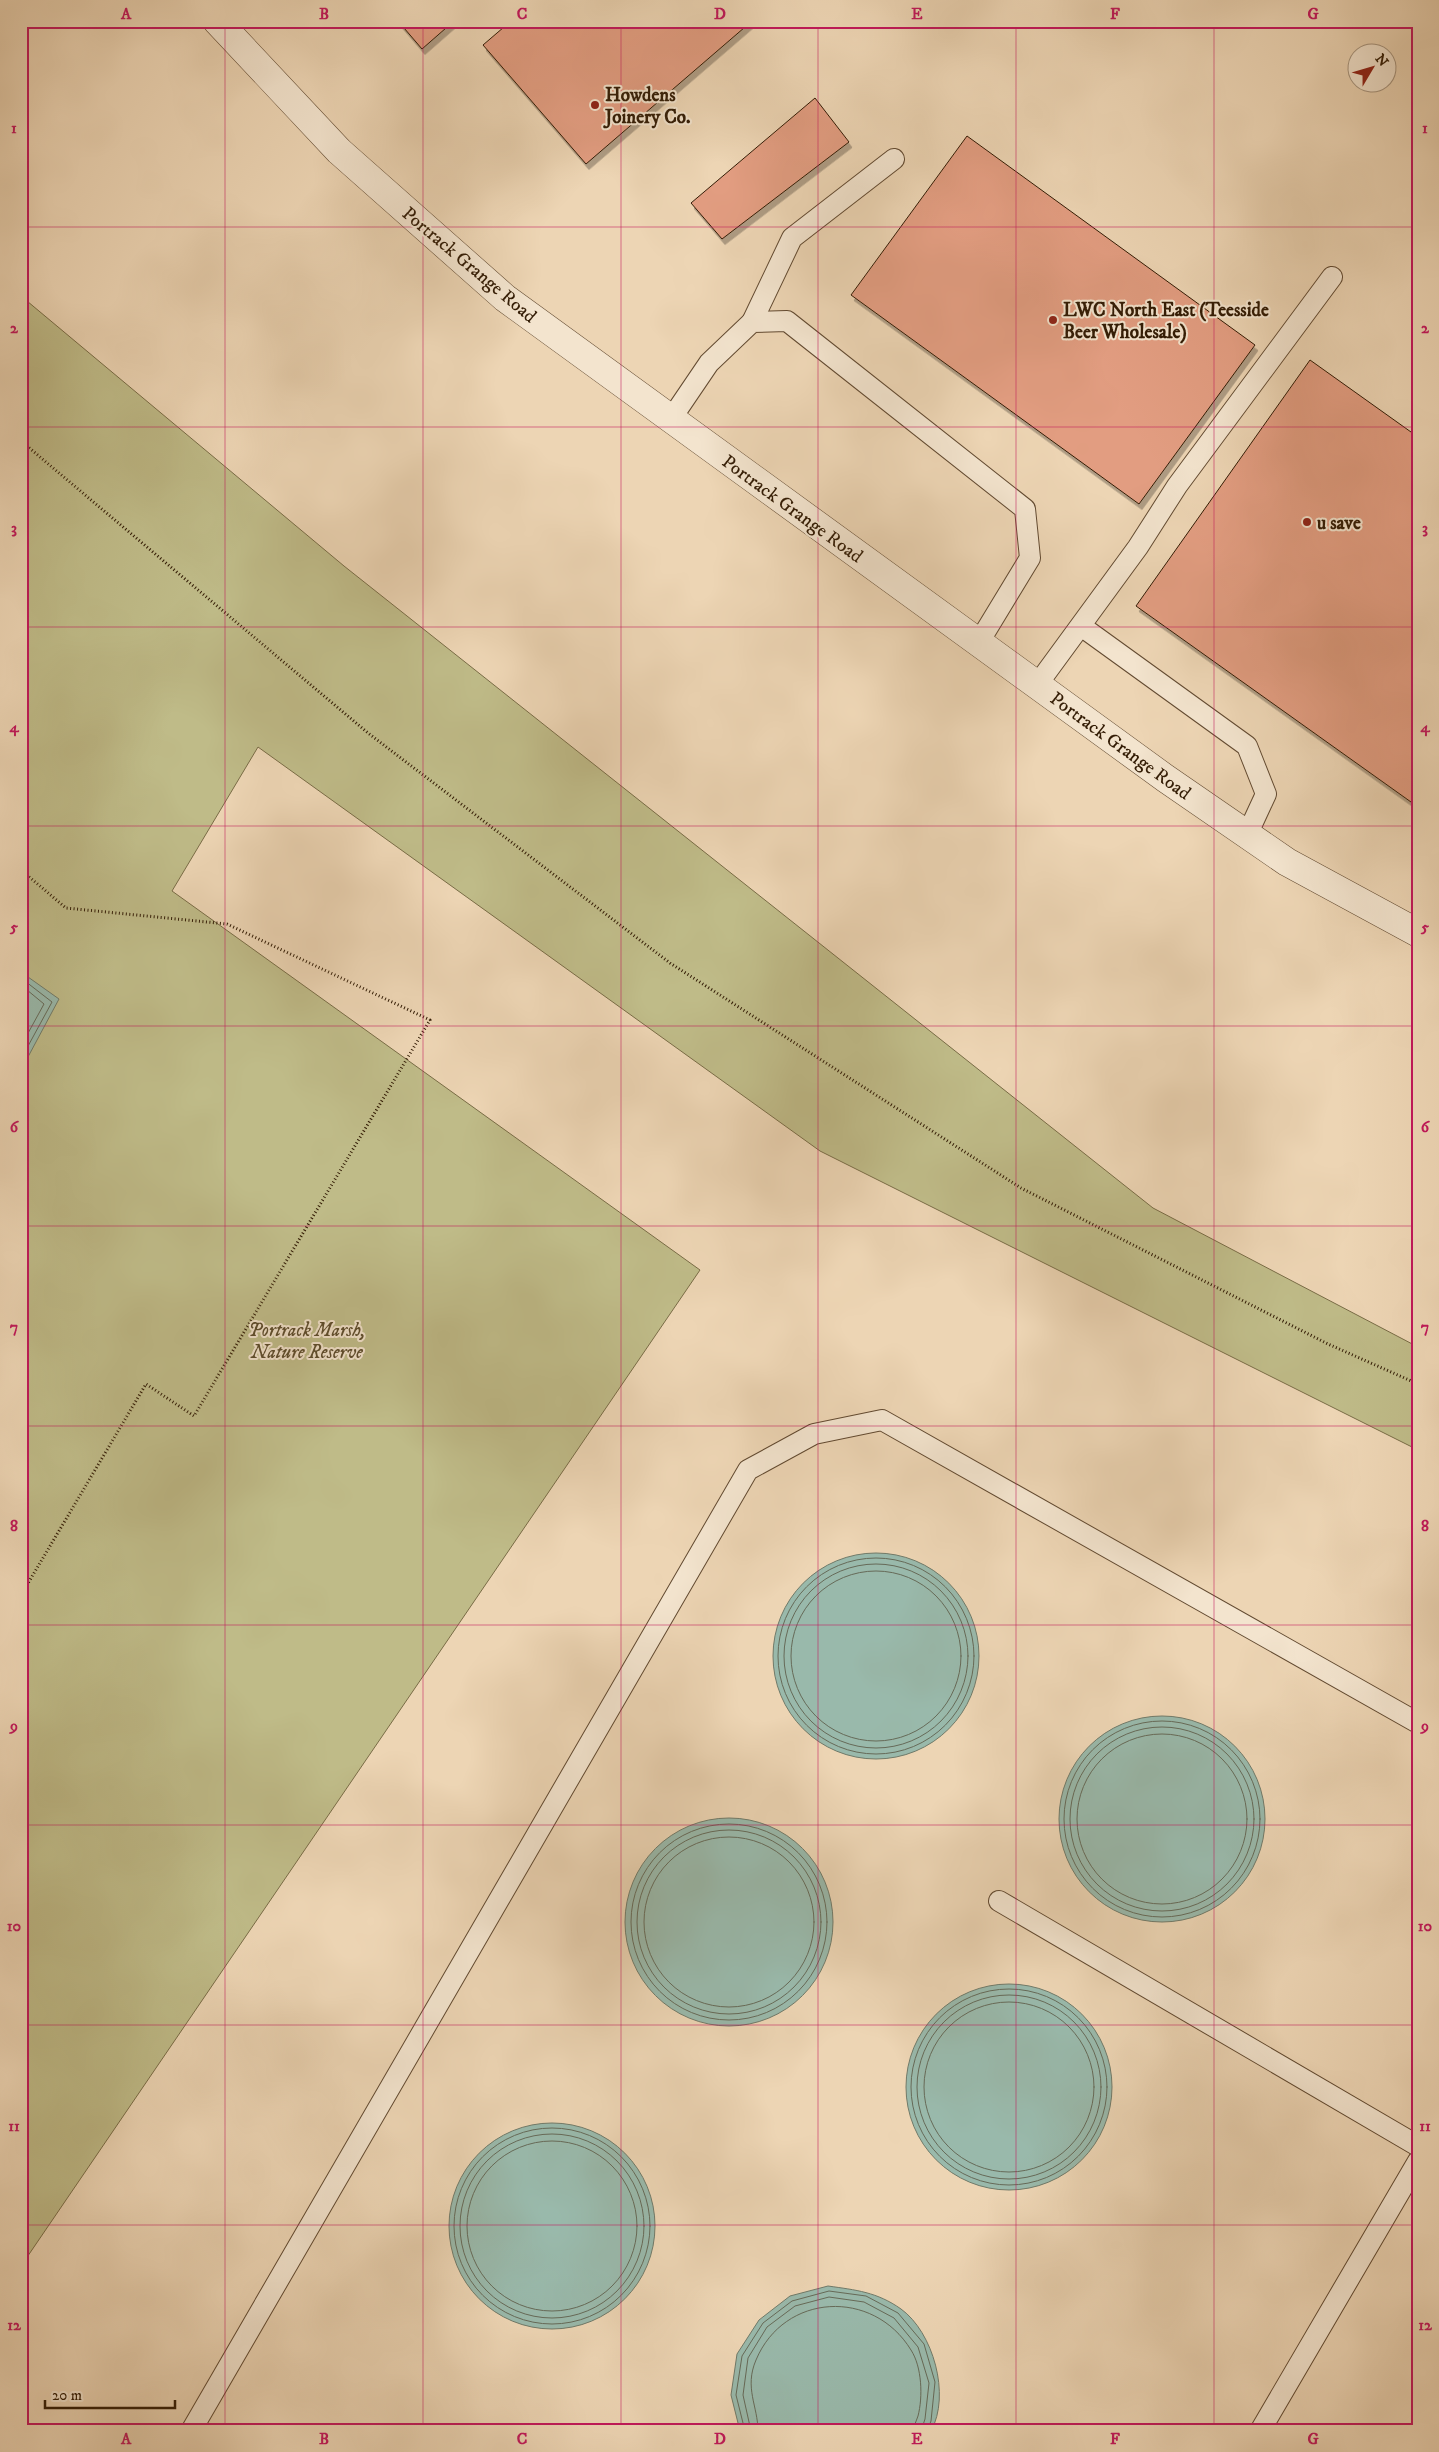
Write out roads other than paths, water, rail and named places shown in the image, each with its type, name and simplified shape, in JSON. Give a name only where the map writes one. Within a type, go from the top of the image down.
[{"type":"street","name":"Portrack Grange Road","points":[[217,21],[339,151],[505,298],[1037,685],[1247,835],[1287,862],[1418,933]]},
{"type":"lane","points":[[671,419],[709,363],[752,322],[792,238],[894,159]]},
{"type":"lane","points":[[1037,685],[1138,547],[1177,486],[1332,277]]},
{"type":"lane","points":[[752,322],[786,321],[1025,509],[1030,558],[979,642]]},
{"type":"lane","points":[[1081,626],[1247,746],[1266,794],[1247,835]]},
{"type":"lane","points":[[191,2431],[748,1470],[814,1434],[882,1420],[1418,1723]]},
{"type":"lane","points":[[999,1900],[1418,2146]]},
{"type":"lane","points":[[1260,2431],[1418,2161]]},
{"type":"water","points":[[21,972],[59,999],[21,1070]]},
{"type":"water","points":[[866,1553],[886,1553],[916,1560],[942,1576],[956,1590],[972,1616],[979,1646],[979,1666],[972,1696],[956,1722],[942,1736],[916,1752],[886,1759],[866,1759],[836,1752],[810,1736],[796,1722],[780,1696],[773,1666],[773,1646],[780,1616],[796,1590],[810,1576],[836,1560]]},
{"type":"water","points":[[1152,1716],[1172,1716],[1202,1723],[1228,1739],[1242,1753],[1258,1779],[1265,1809],[1265,1829],[1258,1859],[1242,1885],[1228,1899],[1202,1915],[1172,1922],[1152,1922],[1122,1915],[1096,1899],[1082,1885],[1066,1859],[1059,1829],[1059,1809],[1066,1779],[1082,1753],[1096,1739],[1122,1723]]},
{"type":"water","points":[[729,1818],[749,1820],[769,1826],[795,1842],[809,1856],[825,1882],[831,1902],[833,1922],[831,1942],[825,1962],[809,1988],[795,2002],[769,2018],[749,2024],[729,2026],[709,2024],[689,2018],[663,2002],[649,1988],[633,1962],[627,1942],[625,1922],[627,1902],[633,1882],[649,1856],[663,1842],[689,1826],[709,1820]]},
{"type":"water","points":[[999,1984],[1019,1984],[1049,1991],[1075,2007],[1089,2021],[1105,2047],[1112,2077],[1112,2097],[1105,2127],[1089,2153],[1075,2167],[1049,2183],[1019,2190],[999,2190],[969,2183],[943,2167],[929,2153],[913,2127],[906,2097],[906,2077],[913,2047],[929,2021],[943,2007],[969,1991]]},
{"type":"water","points":[[542,2123],[562,2123],[592,2130],[618,2146],[632,2160],[648,2186],[655,2216],[655,2236],[648,2266],[632,2292],[618,2306],[592,2322],[562,2329],[542,2329],[512,2322],[486,2306],[472,2292],[456,2266],[449,2236],[449,2216],[456,2186],[472,2160],[486,2146],[512,2130]]},
{"type":"water","points":[[828,2286],[875,2295],[892,2303],[912,2319],[922,2333],[936,2365],[939,2383],[937,2416],[931,2431],[740,2431],[731,2395],[737,2354],[759,2320],[790,2296]]},
{"type":"place","name":"Howdens Joinery Co.","points":[[595,105]]},
{"type":"place","name":"LWC North East (Teesside Beer Wholesale)","points":[[1053,320]]},
{"type":"place","name":"u save","points":[[1307,522]]},
{"type":"park label","name":"Portrack Marsh, Nature Reserve","points":[[307,1340]]}]
